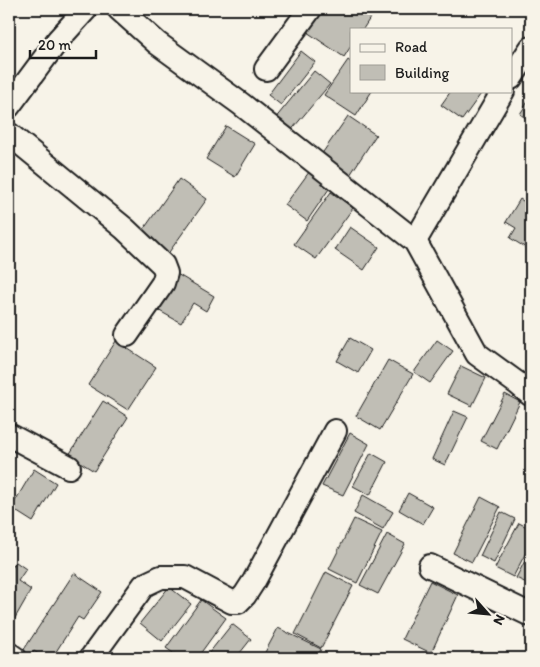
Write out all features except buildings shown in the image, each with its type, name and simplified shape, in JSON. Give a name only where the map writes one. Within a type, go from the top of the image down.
[{"type":"street","points":[[9,106],[58,40],[86,9]]},
{"type":"street","points":[[119,9],[157,43],[241,104],[415,241],[477,354],[531,395]]},
{"type":"street","points":[[266,70],[310,9]]},
{"type":"street","points":[[512,76],[531,48]]},
{"type":"street","points":[[415,241],[502,92]]},
{"type":"street","points":[[9,134],[125,228],[163,265],[166,273],[163,283],[127,335]]},
{"type":"street","points":[[91,658],[144,585],[161,577],[185,577],[232,602],[238,602],[254,581],[334,431]]},
{"type":"street","points":[[9,435],[69,467]]},
{"type":"street","points":[[430,566],[531,615]]},
{"type":"street","points":[[9,654],[15,658]]}]
